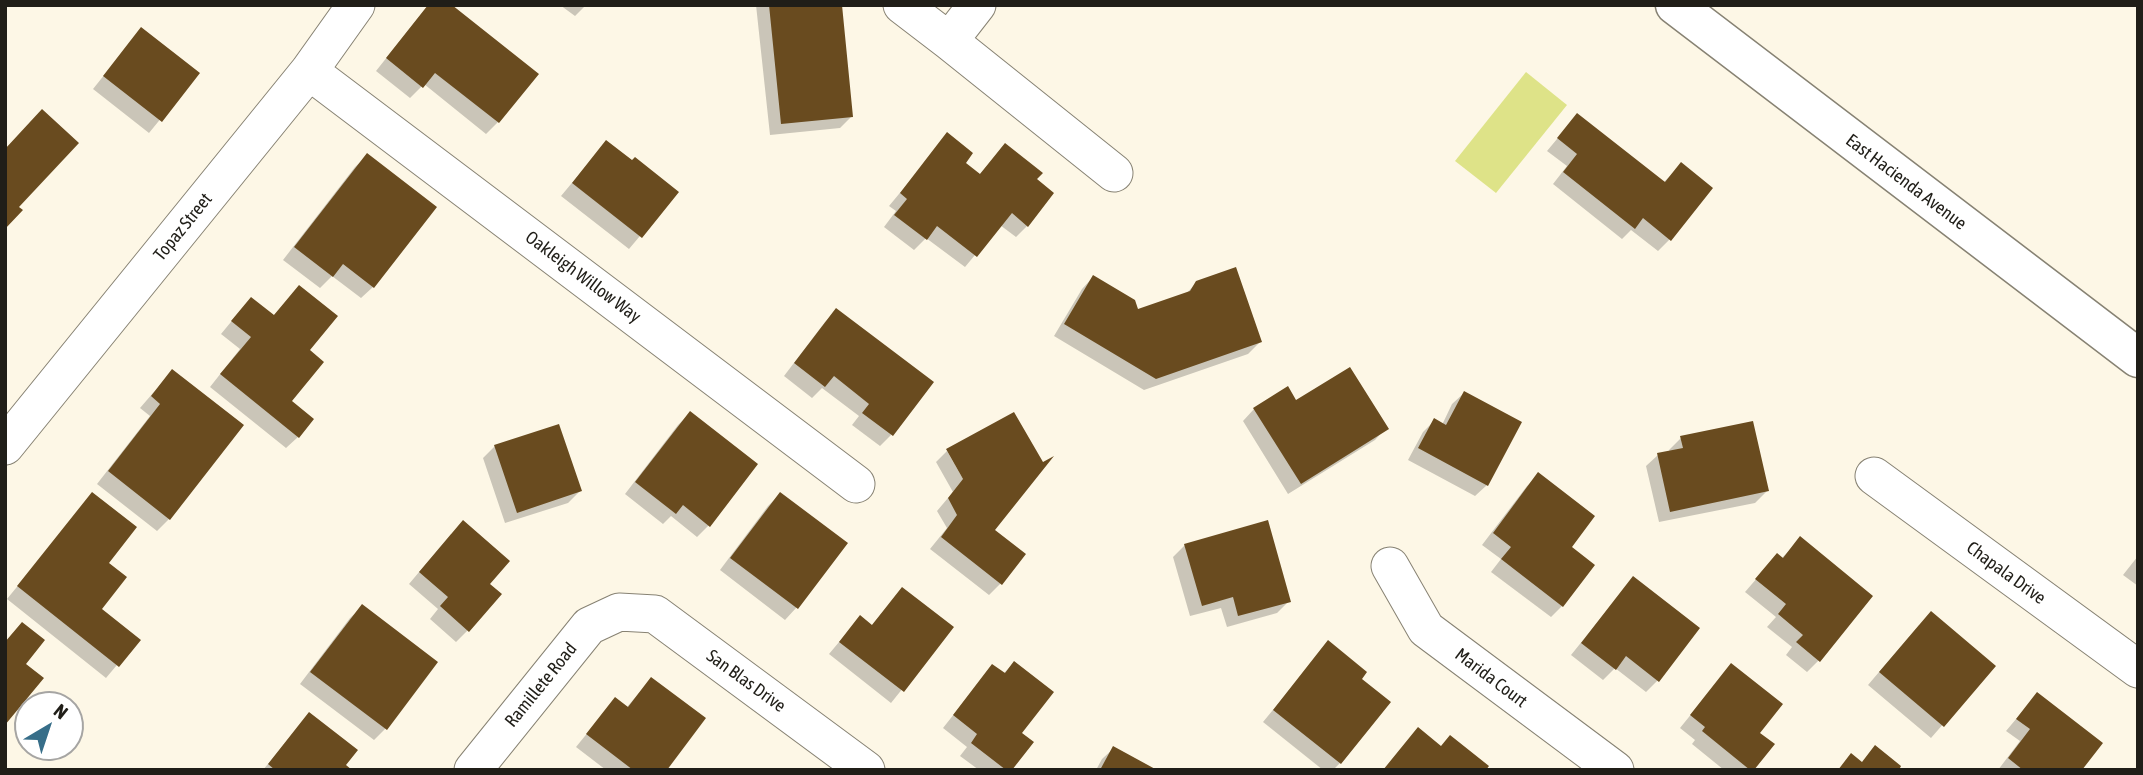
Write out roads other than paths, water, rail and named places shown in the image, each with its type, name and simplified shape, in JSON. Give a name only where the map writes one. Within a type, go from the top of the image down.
[{"type":"main road","name":"East Hacienda Avenue","points":[[1675,5],[2138,358]]},
{"type":"street","name":"Topaz Street","points":[[5,446],[309,71],[356,5]]},
{"type":"street","points":[[902,5],[1114,173]]},
{"type":"street","points":[[949,41],[977,5]]},
{"type":"street","name":"Oakleigh Willow Way","points":[[309,71],[856,484]]},
{"type":"street","name":"Chapala Drive","points":[[1874,477],[2138,669]]},
{"type":"street","name":"Marida Court","points":[[1390,566],[1426,629],[1615,770]]},
{"type":"street","name":"Ramillete Road","points":[[473,770],[589,626],[619,612]]},
{"type":"street","name":"San Blas Drive","points":[[619,612],[655,614],[866,770]]}]
